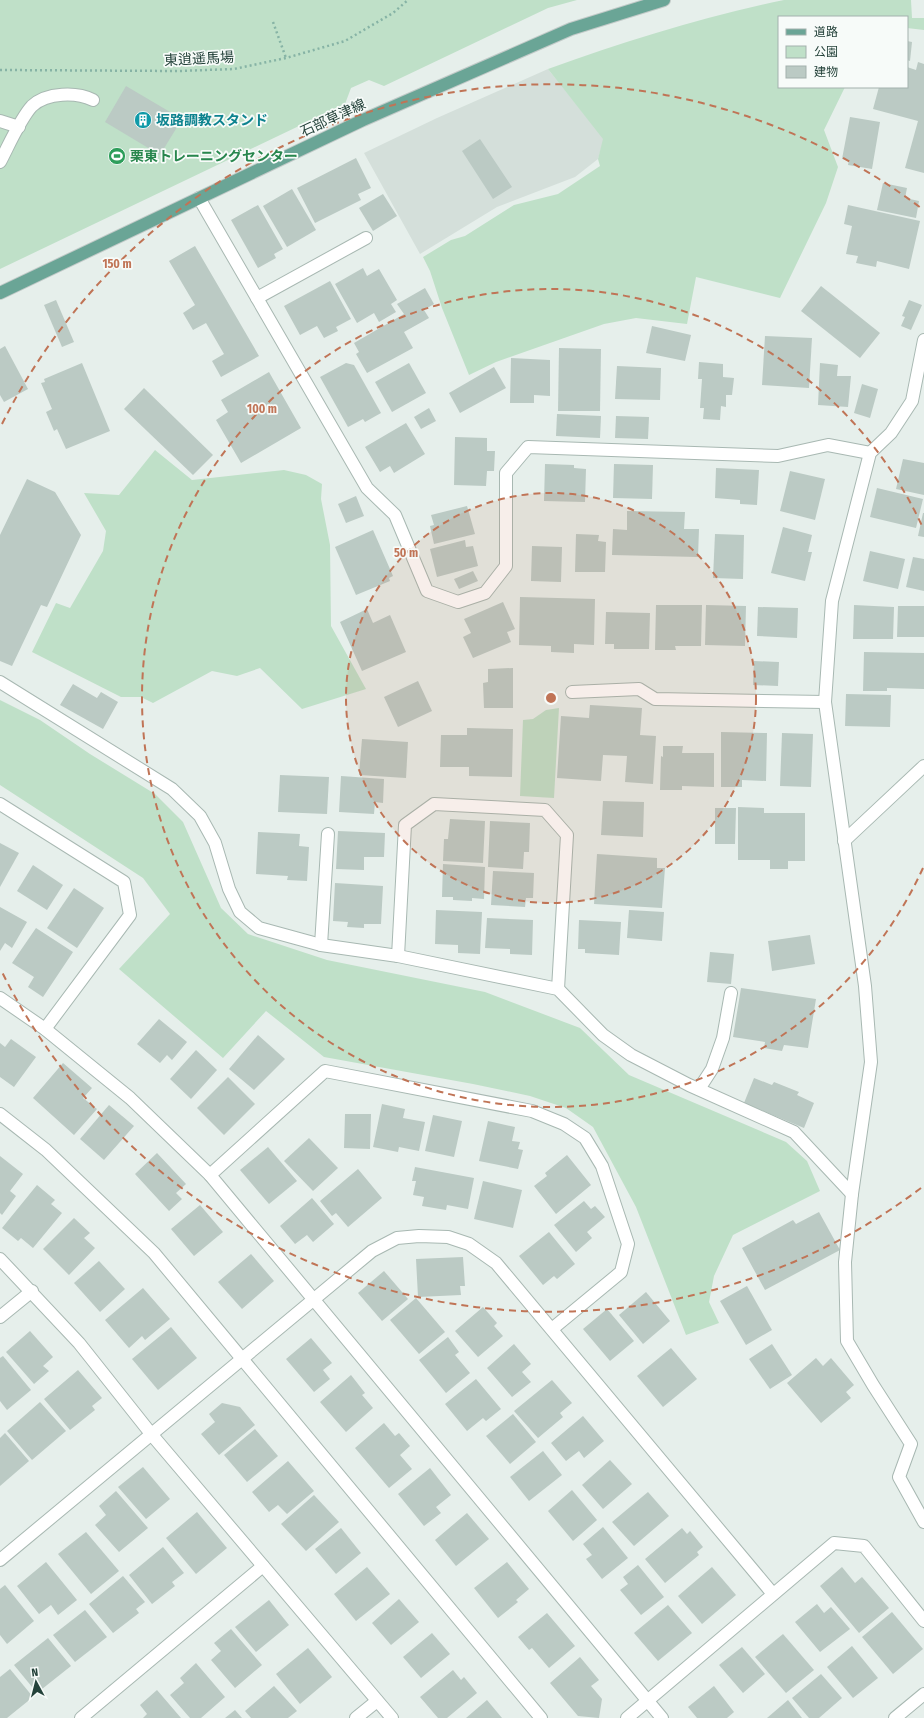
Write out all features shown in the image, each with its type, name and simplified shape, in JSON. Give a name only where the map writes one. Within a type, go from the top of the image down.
[{"type":"main road","name":"石部草津線","points":[[0,292],[363,120],[571,29],[664,0]]},
{"type":"street","points":[[0,162],[32,106],[40,101],[60,94],[84,95],[94,100]]},
{"type":"street","points":[[0,121],[19,127]]},
{"type":"street","points":[[199,198],[367,488],[395,515],[427,591],[458,602],[485,593],[506,566],[506,472],[528,447],[778,456],[828,445],[870,454]]},
{"type":"street","points":[[257,298],[366,238]]},
{"type":"street","points":[[924,340],[912,401],[891,433],[870,454],[832,601],[825,702],[865,986],[871,1062],[852,1194],[845,1262],[847,1341],[911,1444],[900,1477],[924,1522]]},
{"type":"street","points":[[0,682],[172,789],[200,816],[215,843],[229,889],[240,912],[260,928],[321,945],[398,956],[558,989],[603,1035],[631,1054],[699,1089],[794,1132],[852,1194]]},
{"type":"street","points":[[572,692],[639,688],[655,698],[825,702]]},
{"type":"street","points":[[844,841],[924,766]]},
{"type":"street","points":[[0,804],[124,882],[130,915],[45,1030]]},
{"type":"street","points":[[398,956],[405,825],[434,804],[545,810],[566,835],[558,989]]},
{"type":"street","points":[[321,945],[328,834]]},
{"type":"street","points":[[699,1089],[712,1069],[723,1038],[731,993]]},
{"type":"street","points":[[0,998],[45,1030],[130,1098],[210,1175],[662,1718]]},
{"type":"street","points":[[210,1175],[325,1071],[532,1111],[564,1124],[585,1138],[602,1166],[628,1244],[621,1272],[552,1329]]},
{"type":"street","points":[[0,1114],[46,1150],[154,1253],[541,1718]]},
{"type":"street","points":[[0,1560],[372,1251],[397,1238],[418,1236],[448,1237],[469,1244],[496,1263],[774,1594]]},
{"type":"street","points":[[0,1259],[79,1343],[152,1435],[392,1718]]},
{"type":"street","points":[[0,1318],[32,1292]]},
{"type":"street","points":[[627,1718],[834,1543],[864,1546],[924,1621]]},
{"type":"street","points":[[82,1718],[263,1566]]},
{"type":"street","points":[[895,1718],[924,1694]]},
{"type":"street","points":[[356,1718],[377,1700]]},
{"type":"path","name":"東逍遥馬場","points":[[0,70],[164,71],[234,69],[286,58],[345,41],[393,13],[408,0]]},
{"type":"path","points":[[273,22],[286,58]]},
{"type":"shaded area","points":[[548,69],[604,139],[598,159],[575,177],[497,207],[420,254],[364,153],[437,118]]},
{"type":"green space","name":"栗東トレーニングセンター","points":[[0,0],[577,0],[548,8],[384,86],[369,80],[351,88],[345,104],[0,269]]},
{"type":"green space","points":[[784,0],[911,0],[912,18],[924,18],[924,30],[908,28],[908,16],[778,16],[778,88],[845,88],[824,130],[838,167],[826,203],[780,298],[696,277],[687,324],[636,318],[604,324],[496,362],[469,375],[442,308],[430,271],[423,257],[451,240],[465,236],[514,205],[558,194],[600,166],[598,159],[603,139],[548,69],[665,30]]},
{"type":"green space","points":[[155,450],[192,480],[284,470],[306,475],[322,484],[321,499],[330,545],[331,626],[366,689],[302,709],[260,668],[237,676],[212,671],[153,703],[141,697],[121,697],[32,652],[56,603],[70,608],[103,551],[106,531],[84,493],[119,495]]},
{"type":"green space","points":[[0,700],[40,720],[90,754],[155,794],[183,822],[221,908],[248,934],[327,960],[485,992],[580,1028],[629,1075],[786,1142],[807,1161],[820,1191],[733,1235],[714,1276],[709,1302],[719,1323],[686,1335],[636,1207],[593,1127],[566,1108],[530,1096],[324,1057],[266,1011],[223,1058],[119,969],[170,914],[143,878],[0,785]]},
{"type":"green space","points":[[559,708],[554,798],[520,796],[523,720],[533,719],[546,710]]},
{"type":"building","points":[[908,41],[912,42],[910,61],[908,60]]},
{"type":"building","points":[[918,62],[924,64],[924,173],[905,168],[918,121],[873,109],[879,88],[908,88],[908,67],[916,70]]},
{"type":"building","name":"坂路調教スタンド","points":[[126,86],[182,119],[160,155],[105,122]]},
{"type":"building","points":[[850,117],[880,122],[872,169],[848,165],[849,160],[842,159]]},
{"type":"building","points":[[480,139],[512,187],[493,199],[462,151]]},
{"type":"building","points":[[356,158],[371,188],[358,194],[361,200],[315,223],[297,188]]},
{"type":"building","points":[[883,183],[907,188],[905,198],[919,201],[916,218],[877,210]]},
{"type":"building","points":[[292,189],[316,230],[287,247],[263,206]]},
{"type":"building","points":[[383,194],[397,216],[373,231],[359,208]]},
{"type":"building","points":[[258,205],[283,249],[274,254],[276,258],[258,268],[231,220]]},
{"type":"building","points":[[848,205],[920,221],[909,269],[877,261],[876,267],[856,263],[858,256],[846,254],[852,226],[844,224]]},
{"type":"building","points":[[195,246],[259,356],[221,377],[212,361],[224,354],[206,323],[193,330],[183,313],[195,305],[169,261]]},
{"type":"building","points":[[363,268],[367,276],[379,269],[397,300],[391,304],[396,312],[379,322],[374,313],[357,323],[335,284]]},
{"type":"building","points":[[330,281],[351,319],[336,327],[338,331],[324,338],[317,326],[300,335],[284,306]]},
{"type":"building","points":[[821,286],[880,333],[860,358],[801,311]]},
{"type":"building","points":[[425,288],[434,304],[424,310],[429,318],[404,332],[413,348],[367,373],[356,354],[359,352],[354,343],[404,314],[397,304]]},
{"type":"building","points":[[56,300],[74,342],[62,347],[44,305]]},
{"type":"building","points":[[909,300],[922,305],[911,330],[901,326],[905,317],[902,316]]},
{"type":"building","points":[[652,326],[691,335],[685,361],[646,353]]},
{"type":"building","points":[[765,336],[812,338],[809,388],[762,385]]},
{"type":"building","points":[[5,346],[28,389],[4,402],[0,395],[0,349]]},
{"type":"building","points":[[559,348],[601,349],[600,411],[558,411]]},
{"type":"building","points":[[511,358],[550,360],[550,396],[534,395],[534,403],[510,403]]},
{"type":"building","points":[[699,362],[723,364],[723,377],[734,378],[732,395],[726,395],[726,407],[721,406],[720,420],[703,419],[704,408],[700,408],[702,379],[698,379]]},
{"type":"building","points":[[82,363],[110,431],[66,449],[57,429],[54,431],[46,412],[52,409],[41,383],[45,382],[44,379]]},
{"type":"building","points":[[346,363],[354,365],[381,413],[365,422],[363,419],[348,427],[320,377]]},
{"type":"building","points":[[409,363],[426,393],[392,412],[375,382]]},
{"type":"building","points":[[820,363],[838,365],[837,376],[851,376],[848,407],[818,405]]},
{"type":"building","points":[[617,366],[661,368],[660,400],[615,399]]},
{"type":"building","points":[[494,367],[506,388],[460,413],[449,393]]},
{"type":"building","points":[[269,372],[301,428],[241,463],[216,420],[228,412],[221,400]]},
{"type":"building","points":[[862,384],[878,389],[870,418],[854,413]]},
{"type":"building","points":[[144,388],[213,455],[193,475],[124,409]]},
{"type":"building","points":[[429,408],[436,421],[421,429],[414,417]]},
{"type":"building","points":[[557,414],[601,416],[600,438],[556,436]]},
{"type":"building","points":[[616,416],[649,417],[648,439],[615,438]]},
{"type":"building","points":[[406,423],[425,454],[394,473],[390,466],[380,472],[365,447]]},
{"type":"building","points":[[455,437],[487,438],[487,451],[495,451],[494,471],[487,471],[486,486],[454,485]]},
{"type":"building","points":[[903,459],[924,463],[924,495],[896,489]]},
{"type":"building","points":[[545,464],[574,465],[574,468],[586,469],[585,502],[544,501]]},
{"type":"building","points":[[614,464],[653,465],[652,499],[613,498]]},
{"type":"building","points":[[716,468],[759,470],[757,505],[740,504],[740,500],[715,498]]},
{"type":"building","points":[[790,471],[825,479],[815,520],[780,511]]},
{"type":"building","points":[[27,479],[55,492],[81,535],[47,607],[41,605],[12,666],[0,661],[0,535]]},
{"type":"building","points":[[877,488],[923,499],[916,528],[870,517]]},
{"type":"building","points":[[356,496],[364,516],[346,523],[338,504]]},
{"type":"building","points":[[467,506],[475,534],[434,544],[430,526],[434,525],[431,515]]},
{"type":"building","points":[[627,511],[685,512],[684,529],[699,529],[698,557],[612,555],[613,529],[627,530]]},
{"type":"building","points":[[924,513],[924,537],[918,536]]},
{"type":"building","points":[[783,527],[812,535],[808,552],[812,552],[805,581],[771,573]]},
{"type":"building","points":[[373,530],[393,576],[389,578],[390,581],[356,595],[335,547]]},
{"type":"building","points":[[576,534],[599,535],[598,541],[606,542],[605,572],[575,572]]},
{"type":"building","points":[[715,534],[744,535],[743,579],[713,578]]},
{"type":"building","points":[[465,540],[466,547],[473,546],[478,566],[437,577],[430,549]]},
{"type":"building","points":[[532,546],[562,547],[561,582],[531,581]]},
{"type":"building","points":[[870,551],[905,559],[898,589],[863,581]]},
{"type":"building","points":[[913,557],[924,559],[924,591],[906,587]]},
{"type":"building","points":[[473,571],[478,581],[459,589],[454,579]]},
{"type":"building","points":[[520,597],[595,599],[594,645],[574,644],[574,653],[551,652],[551,646],[519,645]]},
{"type":"building","points":[[503,602],[515,629],[507,632],[511,642],[473,658],[463,637],[471,633],[464,619]]},
{"type":"building","points":[[656,605],[702,605],[701,646],[675,646],[676,650],[655,650]]},
{"type":"building","points":[[706,605],[746,606],[745,646],[705,645]]},
{"type":"building","points":[[854,605],[894,607],[893,639],[853,639]]},
{"type":"building","points":[[898,606],[924,606],[924,637],[897,637]]},
{"type":"building","points":[[758,607],[798,608],[797,638],[757,636]]},
{"type":"building","points":[[367,609],[373,623],[390,615],[406,652],[362,671],[340,622]]},
{"type":"building","points":[[606,612],[650,613],[649,649],[614,649],[614,644],[605,644]]},
{"type":"building","points":[[864,652],[924,653],[924,689],[887,688],[887,691],[863,691]]},
{"type":"building","points":[[754,661],[779,662],[778,686],[753,685]]},
{"type":"building","points":[[513,668],[513,708],[484,708],[483,683],[488,682],[488,669]]},
{"type":"building","points":[[418,681],[432,711],[398,727],[384,697]]},
{"type":"building","points":[[73,684],[97,698],[101,692],[118,702],[103,729],[60,705]]},
{"type":"building","points":[[846,694],[891,695],[890,727],[845,726]]},
{"type":"building","points":[[590,705],[642,708],[640,735],[656,736],[653,784],[625,782],[627,756],[603,755],[601,781],[557,778],[561,716],[589,718]]},
{"type":"building","points":[[467,728],[513,729],[512,777],[469,776],[469,767],[440,767],[441,735],[467,735]]},
{"type":"building","points":[[721,732],[767,733],[766,781],[742,780],[742,787],[721,787]]},
{"type":"building","points":[[782,733],[813,734],[811,787],[780,786]]},
{"type":"building","points":[[362,739],[408,742],[406,778],[359,775]]},
{"type":"building","points":[[663,746],[683,746],[682,753],[714,753],[714,787],[682,786],[682,790],[660,790],[661,756],[663,757]]},
{"type":"building","points":[[280,775],[329,777],[327,814],[278,812]]},
{"type":"building","points":[[341,776],[384,779],[383,803],[375,802],[374,814],[339,812]]},
{"type":"building","points":[[603,801],[644,802],[643,837],[601,835]]},
{"type":"building","points":[[738,807],[764,808],[764,813],[805,813],[805,861],[788,861],[788,869],[770,869],[770,860],[738,860]]},
{"type":"building","points":[[715,808],[736,808],[735,844],[715,844]]},
{"type":"building","points":[[450,819],[485,821],[483,863],[443,861],[444,839],[448,839]]},
{"type":"building","points":[[490,821],[530,823],[529,852],[524,852],[523,869],[488,867]]},
{"type":"building","points":[[338,831],[385,833],[384,857],[364,857],[364,870],[336,869]]},
{"type":"building","points":[[258,832],[300,834],[299,846],[309,847],[307,881],[287,880],[288,876],[256,874]]},
{"type":"building","points":[[0,843],[19,853],[0,887]]},
{"type":"building","points":[[597,854],[657,858],[657,868],[665,868],[662,908],[594,904]]},
{"type":"building","points":[[443,864],[485,867],[484,899],[472,898],[472,901],[453,900],[453,897],[442,897]]},
{"type":"building","points":[[33,865],[63,885],[47,910],[17,891]]},
{"type":"building","points":[[493,871],[534,873],[533,898],[526,898],[525,907],[491,905]]},
{"type":"building","points":[[335,883],[383,886],[381,924],[364,924],[364,928],[347,927],[348,922],[333,921]]},
{"type":"building","points":[[74,888],[104,908],[77,948],[47,928]]},
{"type":"building","points":[[0,907],[27,922],[12,948],[5,943],[0,951]]},
{"type":"building","points":[[436,910],[482,912],[480,954],[458,953],[458,945],[435,944]]},
{"type":"building","points":[[629,910],[664,912],[662,941],[627,938]]},
{"type":"building","points":[[487,918],[533,920],[532,955],[510,954],[510,949],[485,948]]},
{"type":"building","points":[[579,920],[621,922],[619,955],[585,953],[585,949],[578,949]]},
{"type":"building","points":[[36,928],[73,952],[43,997],[28,987],[34,977],[12,963]]},
{"type":"building","points":[[810,935],[815,964],[772,971],[768,941]]},
{"type":"building","points":[[710,952],[734,954],[731,984],[707,982]]},
{"type":"building","points":[[741,988],[816,999],[808,1048],[784,1045],[782,1051],[764,1048],[765,1042],[733,1037]]},
{"type":"building","points":[[159,1019],[187,1042],[172,1060],[167,1055],[160,1063],[137,1044]]},
{"type":"building","points":[[258,1035],[285,1059],[254,1090],[229,1069]]},
{"type":"building","points":[[11,1039],[36,1057],[14,1087],[0,1077],[0,1043],[5,1047]]},
{"type":"building","points":[[196,1050],[217,1070],[191,1099],[170,1079]]},
{"type":"building","points":[[63,1063],[92,1088],[83,1098],[97,1109],[74,1135],[33,1098]]},
{"type":"building","points":[[228,1077],[255,1104],[224,1135],[197,1108]]},
{"type":"building","points":[[754,1078],[772,1085],[774,1082],[799,1092],[797,1095],[814,1103],[804,1128],[744,1103]]},
{"type":"building","points":[[382,1104],[405,1109],[403,1118],[425,1122],[419,1151],[399,1147],[398,1152],[373,1147]]},
{"type":"building","points":[[109,1105],[134,1126],[104,1160],[80,1139]]},
{"type":"building","points":[[345,1114],[371,1114],[370,1149],[344,1148]]},
{"type":"building","points":[[433,1115],[462,1121],[454,1157],[425,1151]]},
{"type":"building","points":[[488,1121],[515,1127],[512,1141],[520,1142],[518,1149],[523,1150],[518,1169],[479,1161]]},
{"type":"building","points":[[309,1138],[338,1168],[313,1191],[284,1161]]},
{"type":"building","points":[[268,1147],[297,1181],[269,1204],[240,1170]]},
{"type":"building","points":[[157,1153],[186,1184],[176,1193],[182,1199],[169,1211],[135,1174]]},
{"type":"building","points":[[567,1155],[591,1185],[556,1214],[534,1186],[547,1176],[545,1173]]},
{"type":"building","points":[[0,1156],[23,1174],[10,1191],[16,1196],[2,1215],[0,1213]]},
{"type":"building","points":[[415,1167],[474,1178],[468,1209],[447,1205],[446,1210],[422,1206],[424,1197],[413,1195],[416,1181],[412,1181]]},
{"type":"building","points":[[358,1169],[382,1198],[348,1227],[336,1213],[332,1216],[320,1201]]},
{"type":"building","points":[[483,1181],[522,1190],[513,1228],[474,1219]]},
{"type":"building","points":[[37,1185],[55,1200],[51,1204],[62,1213],[33,1248],[21,1238],[18,1241],[2,1228]]},
{"type":"building","points":[[312,1198],[334,1224],[313,1242],[307,1235],[295,1244],[280,1226]]},
{"type":"building","points":[[584,1201],[591,1209],[595,1206],[605,1217],[587,1232],[592,1238],[576,1252],[554,1225]]},
{"type":"building","points":[[200,1205],[223,1232],[194,1256],[171,1229]]},
{"type":"building","points":[[819,1212],[840,1250],[765,1290],[742,1248],[793,1220],[796,1224]]},
{"type":"building","points":[[74,1218],[90,1233],[84,1238],[95,1248],[69,1275],[43,1249]]},
{"type":"building","points":[[549,1232],[575,1264],[557,1279],[554,1276],[543,1285],[519,1256]]},
{"type":"building","points":[[251,1254],[274,1281],[242,1309],[218,1282]]},
{"type":"building","points":[[463,1257],[465,1286],[460,1286],[461,1295],[418,1297],[416,1259]]},
{"type":"building","points":[[99,1261],[125,1289],[100,1312],[74,1283]]},
{"type":"building","points":[[384,1271],[408,1299],[382,1321],[358,1293]]},
{"type":"building","points":[[747,1286],[772,1330],[746,1345],[720,1301]]},
{"type":"building","points":[[143,1288],[170,1319],[145,1340],[142,1336],[129,1348],[105,1320]]},
{"type":"building","points":[[646,1292],[670,1321],[643,1344],[619,1315]]},
{"type":"building","points":[[416,1298],[445,1332],[419,1354],[390,1320]]},
{"type":"building","points":[[483,1307],[497,1323],[494,1326],[503,1336],[478,1357],[455,1331]]},
{"type":"building","points":[[607,1309],[634,1341],[610,1361],[583,1329]]},
{"type":"building","points":[[171,1327],[197,1358],[158,1390],[132,1359]]},
{"type":"building","points":[[30,1331],[53,1357],[43,1366],[49,1371],[34,1384],[6,1352]]},
{"type":"building","points":[[448,1337],[459,1352],[455,1355],[470,1373],[446,1393],[419,1360]]},
{"type":"building","points":[[311,1338],[332,1363],[323,1370],[330,1379],[314,1392],[286,1359]]},
{"type":"building","points":[[514,1344],[531,1364],[522,1372],[531,1382],[512,1397],[487,1368]]},
{"type":"building","points":[[772,1344],[792,1375],[770,1389],[749,1359]]},
{"type":"building","points":[[671,1348],[697,1379],[663,1407],[637,1376]]},
{"type":"building","points":[[3,1356],[31,1390],[7,1410],[0,1401],[0,1358]]},
{"type":"building","points":[[816,1358],[823,1366],[831,1358],[854,1385],[846,1392],[851,1398],[821,1423],[787,1383]]},
{"type":"building","points":[[78,1370],[102,1398],[92,1406],[95,1410],[70,1430],[44,1399]]},
{"type":"building","points":[[351,1375],[365,1393],[362,1395],[373,1408],[346,1432],[320,1402]]},
{"type":"building","points":[[476,1379],[501,1409],[486,1421],[483,1418],[467,1431],[445,1404]]},
{"type":"building","points":[[552,1380],[572,1403],[560,1413],[563,1417],[538,1438],[514,1411]]},
{"type":"building","points":[[40,1402],[66,1431],[32,1460],[7,1431]]},
{"type":"building","points":[[222,1403],[240,1407],[255,1425],[219,1455],[201,1434],[215,1422],[209,1414]]},
{"type":"building","points":[[513,1414],[536,1442],[510,1464],[486,1436]]},
{"type":"building","points":[[583,1416],[604,1441],[584,1458],[579,1451],[566,1461],[551,1443]]},
{"type":"building","points":[[384,1423],[395,1436],[399,1433],[410,1446],[400,1455],[412,1469],[389,1488],[355,1448]]},
{"type":"building","points":[[255,1429],[278,1456],[247,1482],[224,1455]]},
{"type":"building","points":[[5,1433],[29,1461],[0,1486],[0,1438]]},
{"type":"building","points":[[543,1451],[562,1475],[529,1501],[510,1477]]},
{"type":"building","points":[[610,1460],[632,1484],[603,1509],[582,1485]]},
{"type":"building","points":[[288,1461],[314,1491],[287,1514],[278,1505],[269,1512],[252,1492]]},
{"type":"building","points":[[143,1467],[170,1499],[146,1519],[118,1487]]},
{"type":"building","points":[[430,1468],[451,1495],[436,1507],[441,1513],[424,1526],[398,1494]]},
{"type":"building","points":[[572,1490],[597,1520],[573,1541],[548,1511]]},
{"type":"building","points":[[116,1491],[148,1528],[119,1552],[95,1525],[106,1515],[99,1506]]},
{"type":"building","points":[[648,1492],[669,1516],[634,1546],[612,1522]]},
{"type":"building","points":[[314,1495],[339,1522],[306,1551],[281,1524]]},
{"type":"building","points":[[197,1512],[227,1548],[196,1574],[166,1538]]},
{"type":"building","points":[[467,1513],[489,1539],[456,1566],[435,1540]]},
{"type":"building","points":[[603,1527],[628,1558],[602,1579],[586,1559],[592,1555],[583,1544]]},
{"type":"building","points":[[341,1528],[361,1553],[336,1574],[315,1549]]},
{"type":"building","points":[[682,1528],[687,1534],[690,1531],[703,1547],[697,1552],[699,1555],[665,1583],[645,1559]]},
{"type":"building","points":[[86,1532],[119,1571],[91,1594],[58,1554]]},
{"type":"building","points":[[163,1547],[184,1573],[172,1582],[175,1586],[152,1604],[129,1575]]},
{"type":"building","points":[[46,1562],[77,1600],[58,1615],[51,1605],[39,1614],[17,1586]]},
{"type":"building","points":[[507,1562],[529,1589],[516,1600],[518,1602],[498,1618],[474,1588]]},
{"type":"building","points":[[638,1565],[664,1597],[641,1615],[620,1590],[628,1584],[623,1577]]},
{"type":"building","points":[[367,1567],[390,1594],[356,1621],[334,1594]]},
{"type":"building","points":[[712,1567],[736,1595],[702,1624],[678,1596]]},
{"type":"building","points":[[842,1567],[855,1583],[862,1577],[889,1608],[859,1633],[820,1586]]},
{"type":"building","points":[[123,1576],[145,1602],[136,1609],[139,1613],[113,1633],[89,1604]]},
{"type":"building","points":[[5,1585],[34,1621],[7,1644],[0,1635],[0,1589]]},
{"type":"building","points":[[399,1599],[419,1622],[391,1645],[372,1623]]},
{"type":"building","points":[[269,1600],[289,1625],[256,1652],[235,1627]]},
{"type":"building","points":[[817,1604],[824,1613],[831,1607],[850,1629],[820,1652],[795,1622]]},
{"type":"building","points":[[668,1605],[692,1633],[658,1661],[634,1633]]},
{"type":"building","points":[[85,1610],[107,1637],[75,1662],[53,1635]]},
{"type":"building","points":[[892,1612],[923,1649],[893,1674],[862,1637]]},
{"type":"building","points":[[547,1613],[575,1646],[549,1668],[532,1648],[529,1650],[518,1637]]},
{"type":"building","points":[[231,1629],[262,1665],[235,1688],[211,1660],[221,1651],[214,1643]]},
{"type":"building","points":[[432,1633],[450,1654],[421,1678],[403,1657]]},
{"type":"building","points":[[783,1634],[814,1670],[786,1693],[755,1657]]},
{"type":"building","points":[[48,1638],[71,1666],[37,1693],[14,1665]]},
{"type":"building","points":[[852,1646],[878,1678],[853,1698],[827,1667]]},
{"type":"building","points":[[742,1647],[765,1674],[743,1693],[719,1665]]},
{"type":"building","points":[[308,1648],[332,1677],[300,1704],[276,1674]]},
{"type":"building","points":[[580,1657],[599,1680],[591,1686],[602,1699],[599,1718],[578,1716],[550,1683]]},
{"type":"building","points":[[196,1663],[225,1697],[201,1718],[190,1718],[170,1695],[184,1683],[180,1678]]},
{"type":"building","points":[[10,1669],[33,1697],[7,1718],[0,1718],[0,1677]]},
{"type":"building","points":[[453,1670],[461,1680],[464,1677],[477,1693],[447,1718],[438,1718],[420,1697]]},
{"type":"building","points":[[821,1674],[842,1698],[819,1718],[809,1718],[792,1698]]},
{"type":"building","points":[[274,1686],[297,1711],[288,1718],[251,1718],[245,1711]]},
{"type":"building","points":[[714,1686],[734,1712],[727,1718],[697,1718],[688,1707]]},
{"type":"building","points":[[157,1690],[181,1718],[143,1718],[147,1714],[140,1705]]},
{"type":"building","points":[[487,1700],[502,1718],[466,1718]]},
{"type":"building","points":[[788,1700],[802,1718],[767,1718]]},
{"type":"building","points":[[235,1710],[242,1718],[225,1718]]},
{"type":"place","name":"坂路調教スタンド","points":[[143,120]]},
{"type":"place","name":"栗東トレーニングセンター","points":[[117,156]]}]
